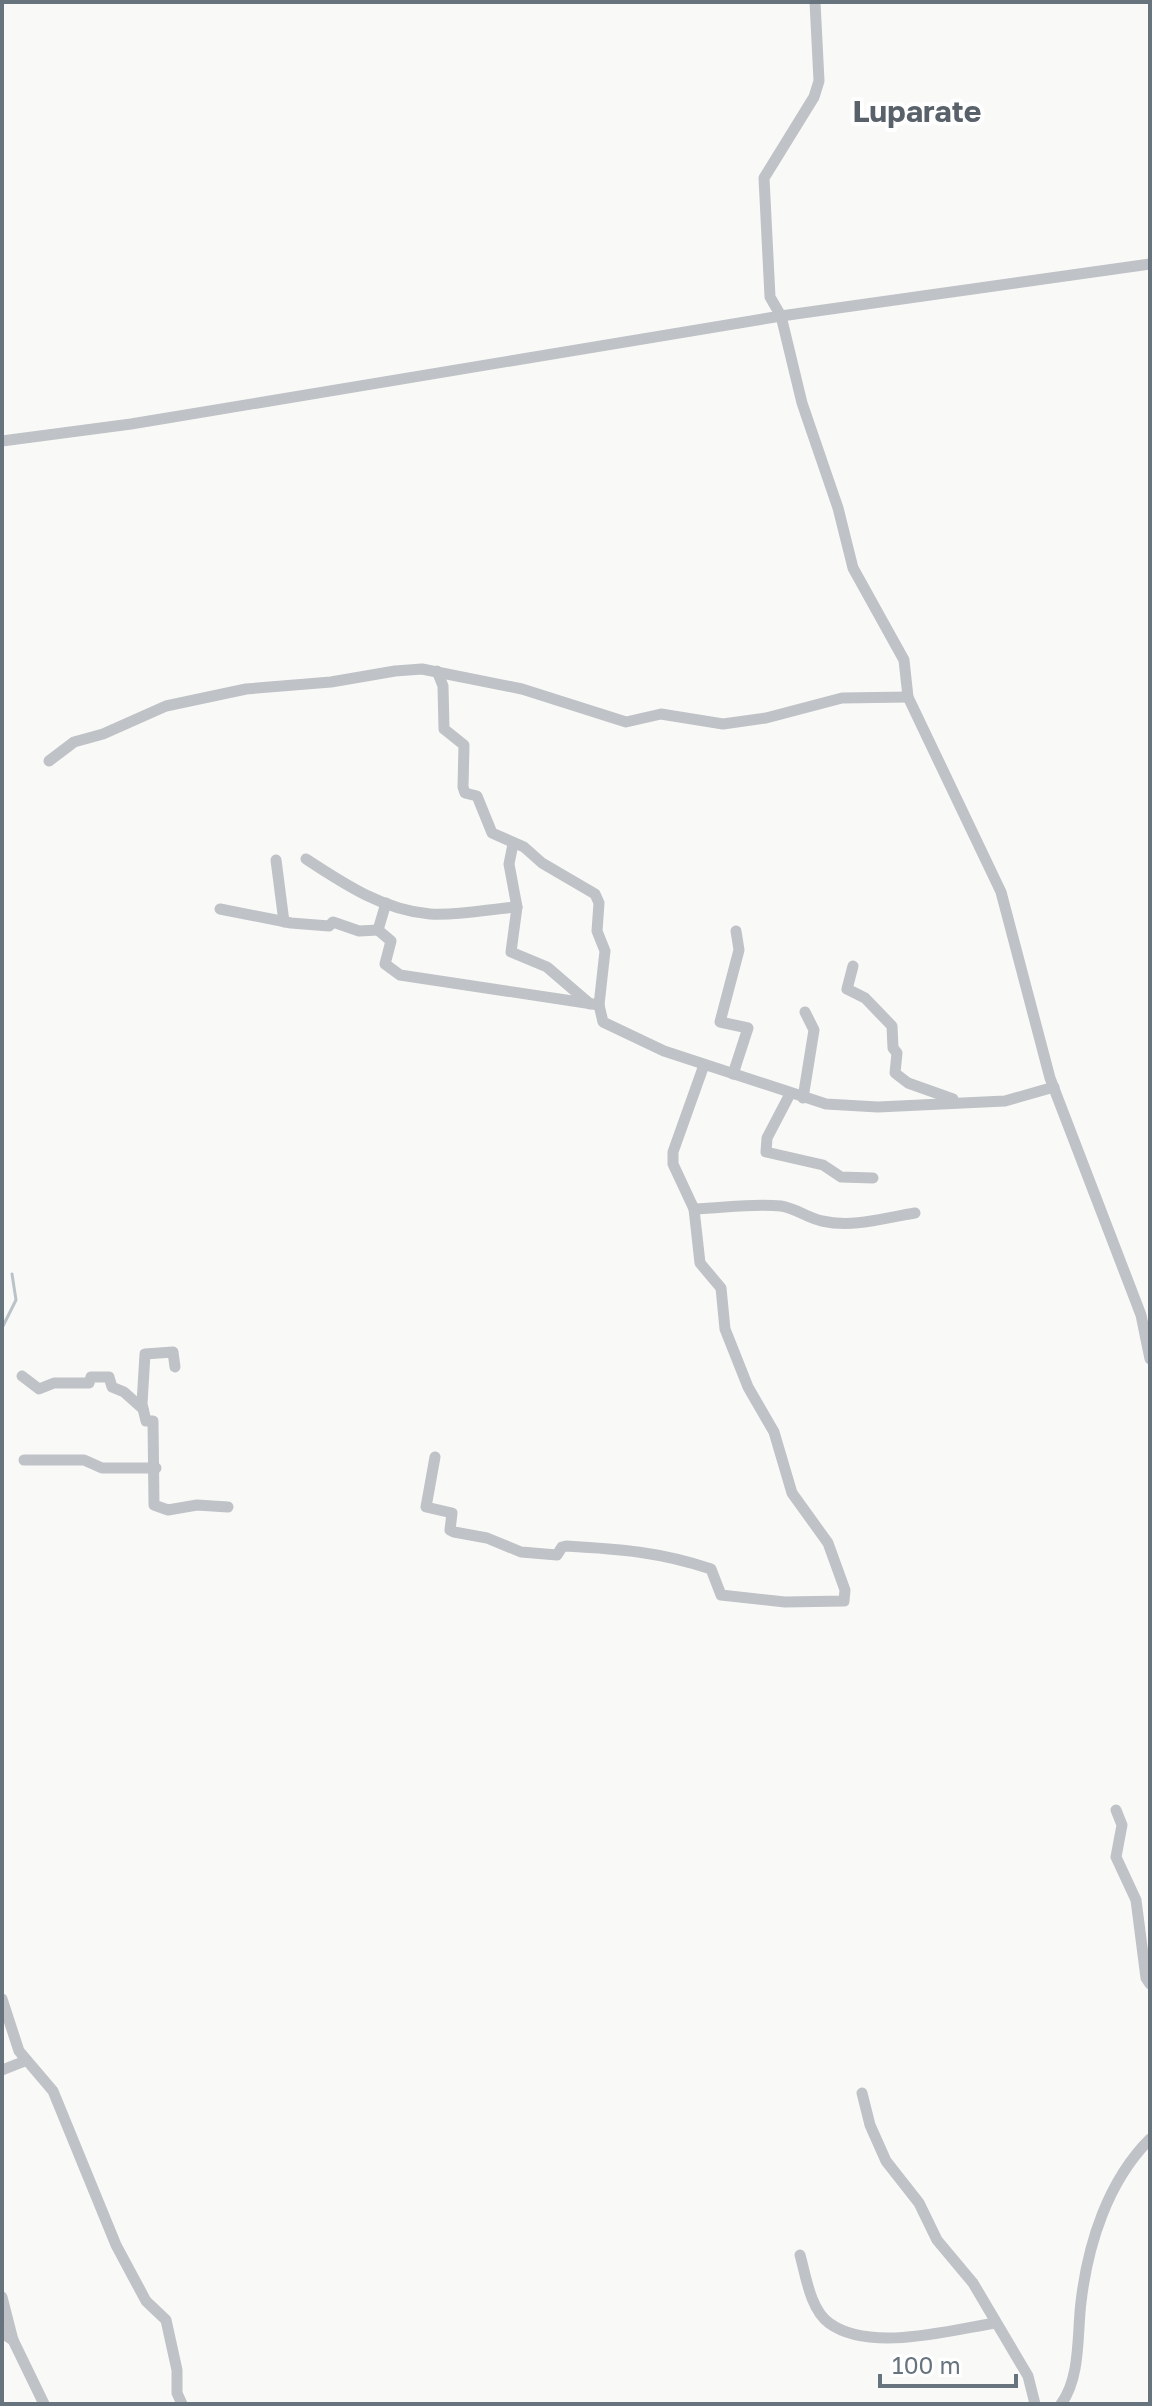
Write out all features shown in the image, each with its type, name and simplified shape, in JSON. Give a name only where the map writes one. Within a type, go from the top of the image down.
[{"type":"street","points":[[815,2],[816,89],[764,178],[770,297],[781,316],[802,403],[838,508],[853,568],[904,660],[908,697],[1001,892],[1054,1087],[1141,1315],[1150,1359]]},
{"type":"street","points":[[2,441],[131,424],[781,316],[1150,264]]},
{"type":"street","points":[[49,761],[74,742],[103,734],[166,706],[246,689],[331,682],[395,671],[437,671],[522,689],[626,722],[661,714],[723,724],[766,718],[842,698],[908,697]]},
{"type":"street","points":[[437,671],[443,686],[444,729],[464,745],[465,793],[477,796],[492,833],[524,847],[542,863],[595,894],[599,903],[597,931],[605,951],[595,1005]]},
{"type":"street","points":[[513,844],[509,864],[517,907],[511,952],[547,967],[595,1005],[603,1022],[664,1051],[826,1104],[878,1107],[1005,1101],[1054,1087]]},
{"type":"street","points":[[306,859],[360,894],[430,914],[517,907]]},
{"type":"street","points":[[276,860],[284,922]]},
{"type":"street","points":[[378,930],[386,903]]},
{"type":"street","points":[[220,909],[284,922],[329,926],[333,922],[359,931],[378,930],[391,941],[385,964],[400,975],[595,1005]]},
{"type":"street","points":[[733,1074],[748,1028],[720,1022],[739,950],[736,931]]},
{"type":"street","points":[[853,966],[847,989],[865,998],[892,1026],[893,1048],[897,1053],[895,1073],[908,1083],[961,1102]]},
{"type":"street","points":[[805,1012],[814,1030],[796,1096],[767,1138],[766,1152],[823,1165],[841,1177],[873,1178]]},
{"type":"street","points":[[435,1457],[426,1507],[452,1513],[450,1530],[454,1532],[487,1538],[521,1552],[544,1555],[557,1555],[566,1546],[644,1550],[669,1555],[711,1569],[721,1595],[785,1602],[844,1601],[845,1590],[828,1543],[792,1493],[774,1432],[748,1387],[725,1329],[721,1288],[700,1263],[694,1209],[673,1164],[673,1152],[704,1065]]},
{"type":"street","points":[[694,1209],[737,1209],[744,1204],[785,1206],[819,1221],[848,1225],[915,1213]]},
{"type":"street","points":[[175,1367],[173,1352],[145,1354],[143,1409],[146,1421],[153,1421],[156,1468],[154,1505],[168,1510],[197,1505],[228,1507]]},
{"type":"street","points":[[22,1376],[39,1389],[54,1383],[89,1383],[91,1377],[109,1377],[112,1387],[124,1392],[143,1409]]},
{"type":"street","points":[[24,1460],[84,1460],[102,1468],[156,1468]]},
{"type":"street","points":[[1116,1810],[1122,1825],[1116,1857],[1133,1890],[1147,1950],[1146,1978],[1150,1984]]},
{"type":"street","points":[[2,1999],[25,2061],[53,2091],[116,2245],[146,2301],[166,2320],[177,2370],[177,2393],[182,2404]]},
{"type":"street","points":[[2,2070],[25,2061]]},
{"type":"street","points":[[862,2093],[886,2161],[919,2203],[937,2240],[973,2283],[1028,2376],[1035,2404]]},
{"type":"street","points":[[1061,2404],[1073,2381],[1088,2251],[1127,2162],[1150,2139]]},
{"type":"street","points":[[800,2255],[811,2295],[828,2323],[847,2331],[900,2338],[930,2337],[995,2323]]},
{"type":"street","points":[[2,2297],[8,2334],[44,2404]]},
{"type":"waterway","points":[[2,1328],[16,1300],[12,1274]]},
{"type":"district","name":"Luparate","points":[[917,111]]}]
